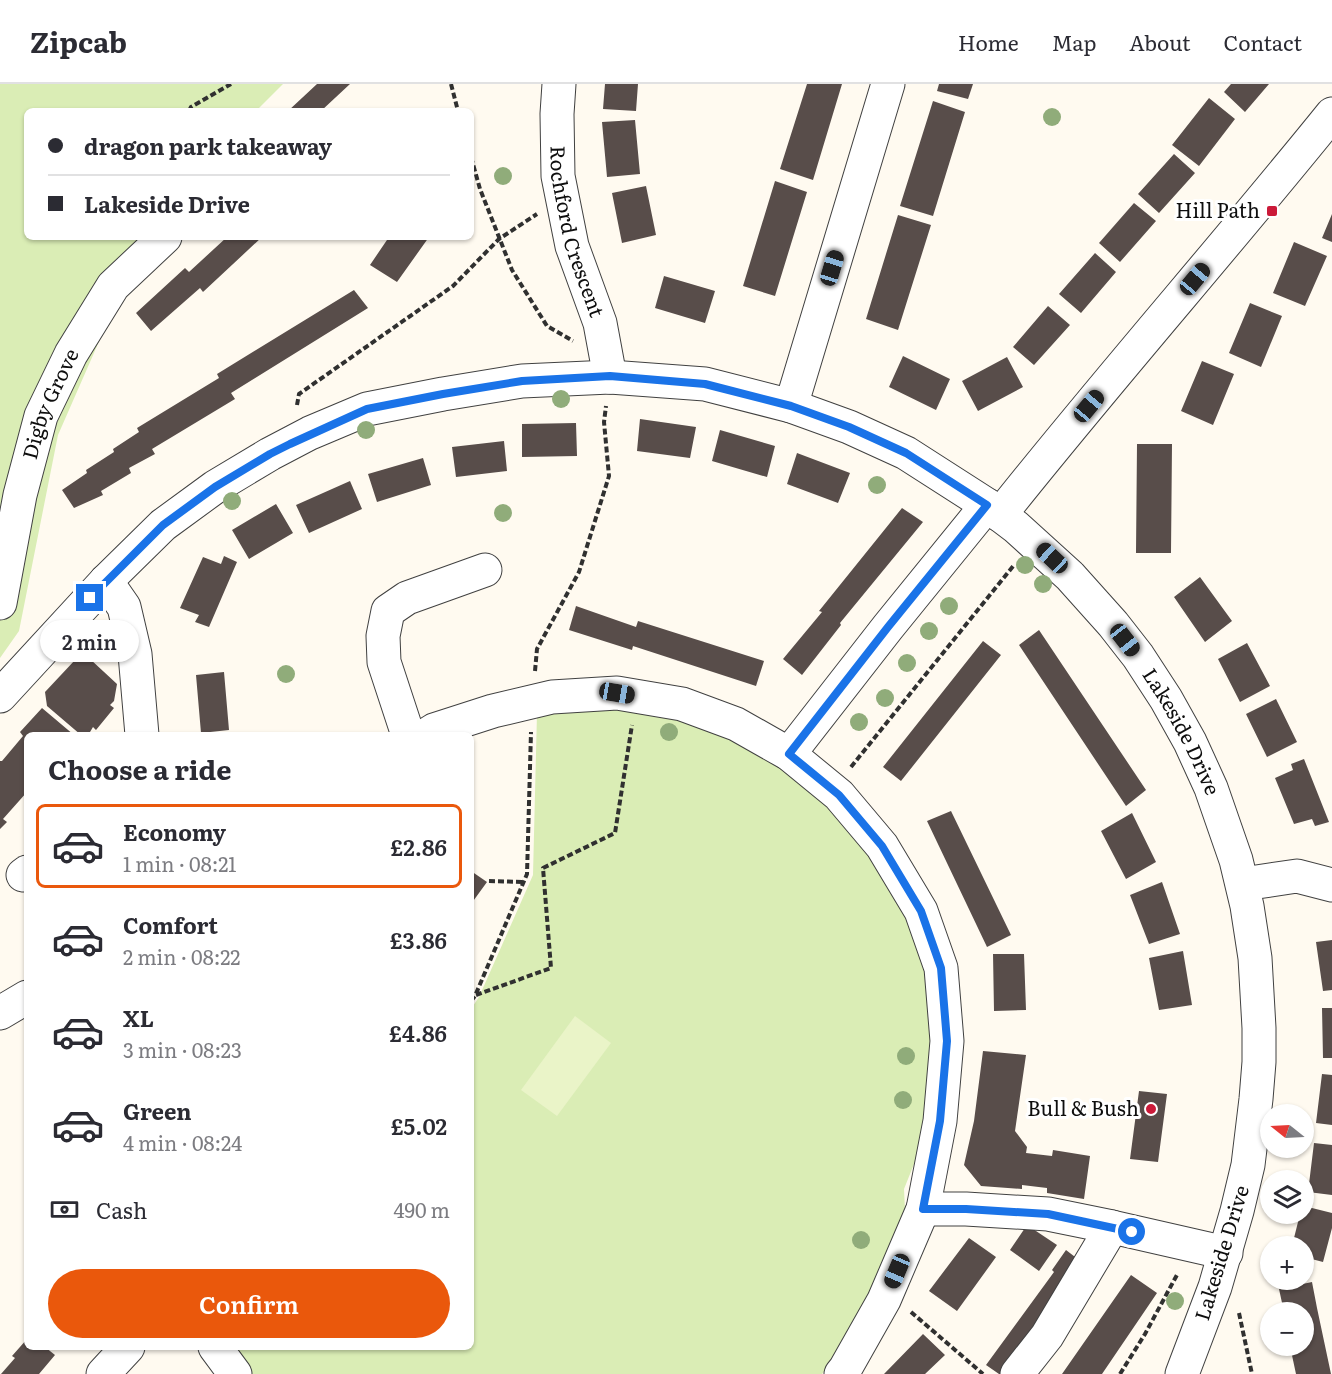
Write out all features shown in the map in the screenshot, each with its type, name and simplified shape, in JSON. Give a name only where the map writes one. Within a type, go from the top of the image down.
[{"type":"street","name":"Rochford Crescent","points":[[560,84],[556,114],[558,176],[572,246],[600,323],[609,369]]},
{"type":"street","points":[[791,406],[888,84]]},
{"type":"street","points":[[789,754],[888,627],[994,510],[1044,460],[1332,114]]},
{"type":"street","name":"Digby Grove","points":[[0,603],[20,495],[41,416],[71,354],[112,286],[162,240]]},
{"type":"street","name":"Lakeside Drive","points":[[4,682],[163,525],[215,487],[270,454],[367,409],[443,394],[609,369],[705,384],[791,406],[849,427],[906,453],[994,510],[1033,541],[1092,599],[1138,656],[1166,699],[1190,742],[1229,835],[1242,884],[1255,958],[1259,1062],[1248,1165],[1238,1212],[1185,1372]]},
{"type":"street","points":[[407,732],[384,662],[383,636],[388,611],[407,598],[485,570]]},
{"type":"street","points":[[106,581],[124,607],[129,626],[135,654],[142,732]]},
{"type":"street","points":[[431,732],[493,711],[552,698],[617,693],[682,704],[736,724],[789,754],[839,795],[882,846],[921,911],[941,968],[947,1041],[940,1121],[923,1209],[884,1300],[841,1374]]},
{"type":"street","points":[[1242,884],[1298,876],[1332,885]]},
{"type":"street","points":[[0,1013],[24,999]]},
{"type":"street","points":[[923,1209],[1048,1214],[1226,1253]]},
{"type":"street","points":[[1017,1374],[1047,1336],[1112,1227]]},
{"type":"street","points":[[103,1374],[125,1350]]},
{"type":"street","points":[[217,1350],[235,1374]]},
{"type":"path","points":[[190,108],[231,84]]},
{"type":"path","points":[[451,84],[457,108]]},
{"type":"path","points":[[474,168],[480,189],[512,270],[547,326],[609,369],[604,422],[609,476],[579,572],[537,649],[532,702],[528,874],[475,996]]},
{"type":"path","points":[[290,444],[299,394],[453,286],[500,239],[562,196]]},
{"type":"path","points":[[833,790],[1033,541]]},
{"type":"path","points":[[475,996],[551,968],[543,868],[615,833],[637,696]]},
{"type":"path","points":[[489,881],[524,882]]},
{"type":"path","points":[[1120,1374],[1145,1335],[1193,1246]]},
{"type":"path","points":[[918,1318],[983,1374]]},
{"type":"green space","points":[[0,84],[283,84],[259,108],[24,108],[24,240],[164,240],[108,321],[58,435],[19,631],[0,658]]},
{"type":"green space","points":[[616,708],[670,714],[725,734],[781,764],[859,834],[903,903],[930,984],[933,1076],[916,1159],[904,1189],[905,1210],[896,1236],[865,1307],[839,1355],[822,1374],[252,1374],[235,1350],[474,1350],[474,1004],[533,875],[537,713]]},
{"type":"green space","points":[[575,1016],[611,1043],[557,1116],[521,1090]]},
{"type":"building","points":[[317,84],[350,84],[324,108],[291,108]]},
{"type":"building","points":[[605,84],[638,84],[636,111],[603,109]]},
{"type":"building","points":[[807,84],[842,84],[813,180],[780,169]]},
{"type":"building","points":[[939,84],[973,84],[968,99],[937,91]]},
{"type":"building","points":[[1231,84],[1269,84],[1245,112],[1224,92]]},
{"type":"building","points":[[1209,98],[1235,119],[1199,166],[1172,145]]},
{"type":"building","points":[[933,101],[965,112],[933,216],[900,206]]},
{"type":"building","points":[[635,120],[640,174],[607,177],[602,122]]},
{"type":"building","points":[[1174,154],[1195,173],[1159,213],[1138,194]]},
{"type":"building","points":[[775,181],[807,192],[775,296],[743,286]]},
{"type":"building","points":[[646,186],[656,235],[622,243],[612,193]]},
{"type":"building","points":[[1134,203],[1156,221],[1120,262],[1099,243]]},
{"type":"building","points":[[1332,214],[1332,242],[1322,238]]},
{"type":"building","points":[[898,215],[931,225],[898,330],[866,319]]},
{"type":"building","points":[[224,240],[259,240],[203,292],[200,288],[151,331],[136,313],[185,268],[189,272]]},
{"type":"building","points":[[387,240],[427,240],[397,282],[370,265]]},
{"type":"building","points":[[1294,242],[1327,256],[1305,306],[1273,293]]},
{"type":"building","points":[[1095,253],[1116,272],[1081,313],[1059,294]]},
{"type":"building","points":[[664,276],[715,291],[705,323],[655,308]]},
{"type":"building","points":[[354,290],[368,308],[231,393],[235,399],[152,449],[155,454],[129,468],[131,473],[101,491],[103,495],[74,508],[62,490],[87,473],[86,470],[114,452],[113,449],[139,432],[137,428],[219,378],[217,374]]},
{"type":"building","points":[[1250,303],[1282,316],[1261,367],[1229,353]]},
{"type":"building","points":[[1048,306],[1070,325],[1034,365],[1013,347]]},
{"type":"building","points":[[903,356],[950,379],[936,410],[889,387]]},
{"type":"building","points":[[1007,357],[1023,387],[978,411],[962,381]]},
{"type":"building","points":[[1202,361],[1234,374],[1213,425],[1181,411]]},
{"type":"building","points":[[640,419],[696,427],[690,458],[637,451]]},
{"type":"building","points":[[576,423],[577,456],[522,457],[522,424]]},
{"type":"building","points":[[720,430],[775,446],[767,477],[712,461]]},
{"type":"building","points":[[504,441],[507,471],[456,477],[452,447]]},
{"type":"building","points":[[1137,444],[1172,444],[1171,553],[1136,553]]},
{"type":"building","points":[[797,453],[850,473],[838,503],[787,484]]},
{"type":"building","points":[[423,458],[431,485],[377,502],[368,474]]},
{"type":"building","points":[[350,481],[362,509],[309,533],[296,505]]},
{"type":"building","points":[[276,504],[293,533],[249,559],[232,530]]},
{"type":"building","points":[[902,508],[923,522],[840,623],[841,625],[802,675],[783,659]]},
{"type":"building","points":[[224,556],[237,562],[209,627],[195,622],[199,615],[180,608],[203,557],[221,564]]},
{"type":"building","points":[[1200,577],[1232,621],[1205,642],[1174,597]]},
{"type":"building","points":[[576,606],[636,627],[638,621],[764,661],[756,686],[633,646],[632,650],[569,630]]},
{"type":"building","points":[[1039,630],[1146,790],[1126,806],[1019,645]]},
{"type":"building","points":[[983,641],[1001,655],[901,781],[883,767]]},
{"type":"building","points":[[1247,643],[1270,686],[1240,702],[1218,659]]},
{"type":"building","points":[[90,659],[117,684],[114,701],[110,705],[114,708],[96,730],[93,727],[90,732],[77,732],[47,706],[45,692],[75,660]]},
{"type":"building","points":[[224,672],[229,730],[201,732],[196,675]]},
{"type":"building","points":[[1276,699],[1297,742],[1267,757],[1246,714]]},
{"type":"building","points":[[42,708],[70,732],[24,732],[24,795],[3,819],[7,822],[0,829],[0,761],[23,736],[20,732]]},
{"type":"building","points":[[1304,759],[1329,822],[1315,826],[1312,819],[1294,824],[1275,778],[1293,770],[1291,764]]},
{"type":"building","points":[[951,811],[1011,935],[987,947],[927,821]]},
{"type":"building","points":[[1132,813],[1156,862],[1126,879],[1101,831]]},
{"type":"building","points":[[474,873],[487,882],[474,900]]},
{"type":"building","points":[[1162,882],[1180,934],[1149,944],[1130,895]]},
{"type":"building","points":[[1332,940],[1332,990],[1323,991],[1316,942]]},
{"type":"building","points":[[1183,951],[1192,1005],[1159,1010],[1149,958]]},
{"type":"building","points":[[993,954],[1024,954],[1026,1010],[994,1011]]},
{"type":"building","points":[[1322,1008],[1332,1008],[1332,1058],[1323,1058]]},
{"type":"building","points":[[983,1051],[1026,1055],[1015,1131],[1027,1147],[1026,1153],[1052,1156],[1053,1150],[1090,1156],[1084,1199],[1047,1193],[1047,1188],[1022,1185],[1022,1189],[981,1186],[964,1165],[974,1121]]},
{"type":"building","points":[[1322,1074],[1332,1075],[1332,1125],[1316,1123]]},
{"type":"building","points":[[1139,1091],[1167,1094],[1158,1162],[1130,1159]]},
{"type":"building","points":[[1314,1143],[1332,1145],[1332,1195],[1314,1193],[1314,1170],[1311,1170],[1314,1158]]},
{"type":"building","points":[[1314,1208],[1332,1213],[1332,1228],[1323,1262],[1314,1260],[1314,1236],[1294,1236],[1298,1224],[1314,1224]]},
{"type":"building","points":[[1027,1225],[1057,1245],[1039,1271],[1010,1250]]},
{"type":"building","points":[[969,1238],[996,1257],[957,1311],[929,1291]]},
{"type":"building","points":[[1066,1250],[1079,1260],[1069,1280],[999,1374],[986,1365],[1054,1272],[1052,1270]]},
{"type":"building","points":[[1131,1275],[1157,1293],[1102,1374],[1062,1374]]},
{"type":"building","points":[[1279,1290],[1314,1290],[1331,1374],[1296,1374],[1292,1356],[1314,1356],[1314,1302],[1282,1302]]},
{"type":"building","points":[[923,1334],[945,1355],[925,1374],[884,1374]]},
{"type":"building","points":[[24,1342],[24,1350],[49,1350],[55,1355],[39,1374],[1,1374],[15,1358],[12,1356]]},
{"type":"place","name":"Hill Path","points":[[1272,211]]},
{"type":"place","name":"Bull & Bush","points":[[1151,1109]]},
{"type":"route","points":[[90,598],[163,525],[215,487],[270,454],[310,433],[367,409],[443,394],[522,381],[610,376],[705,384],[791,406],[849,427],[906,453],[987,505],[789,754],[839,795],[882,846],[921,911],[941,968],[947,1041],[940,1121],[923,1209],[1048,1214],[1132,1232]]}]
